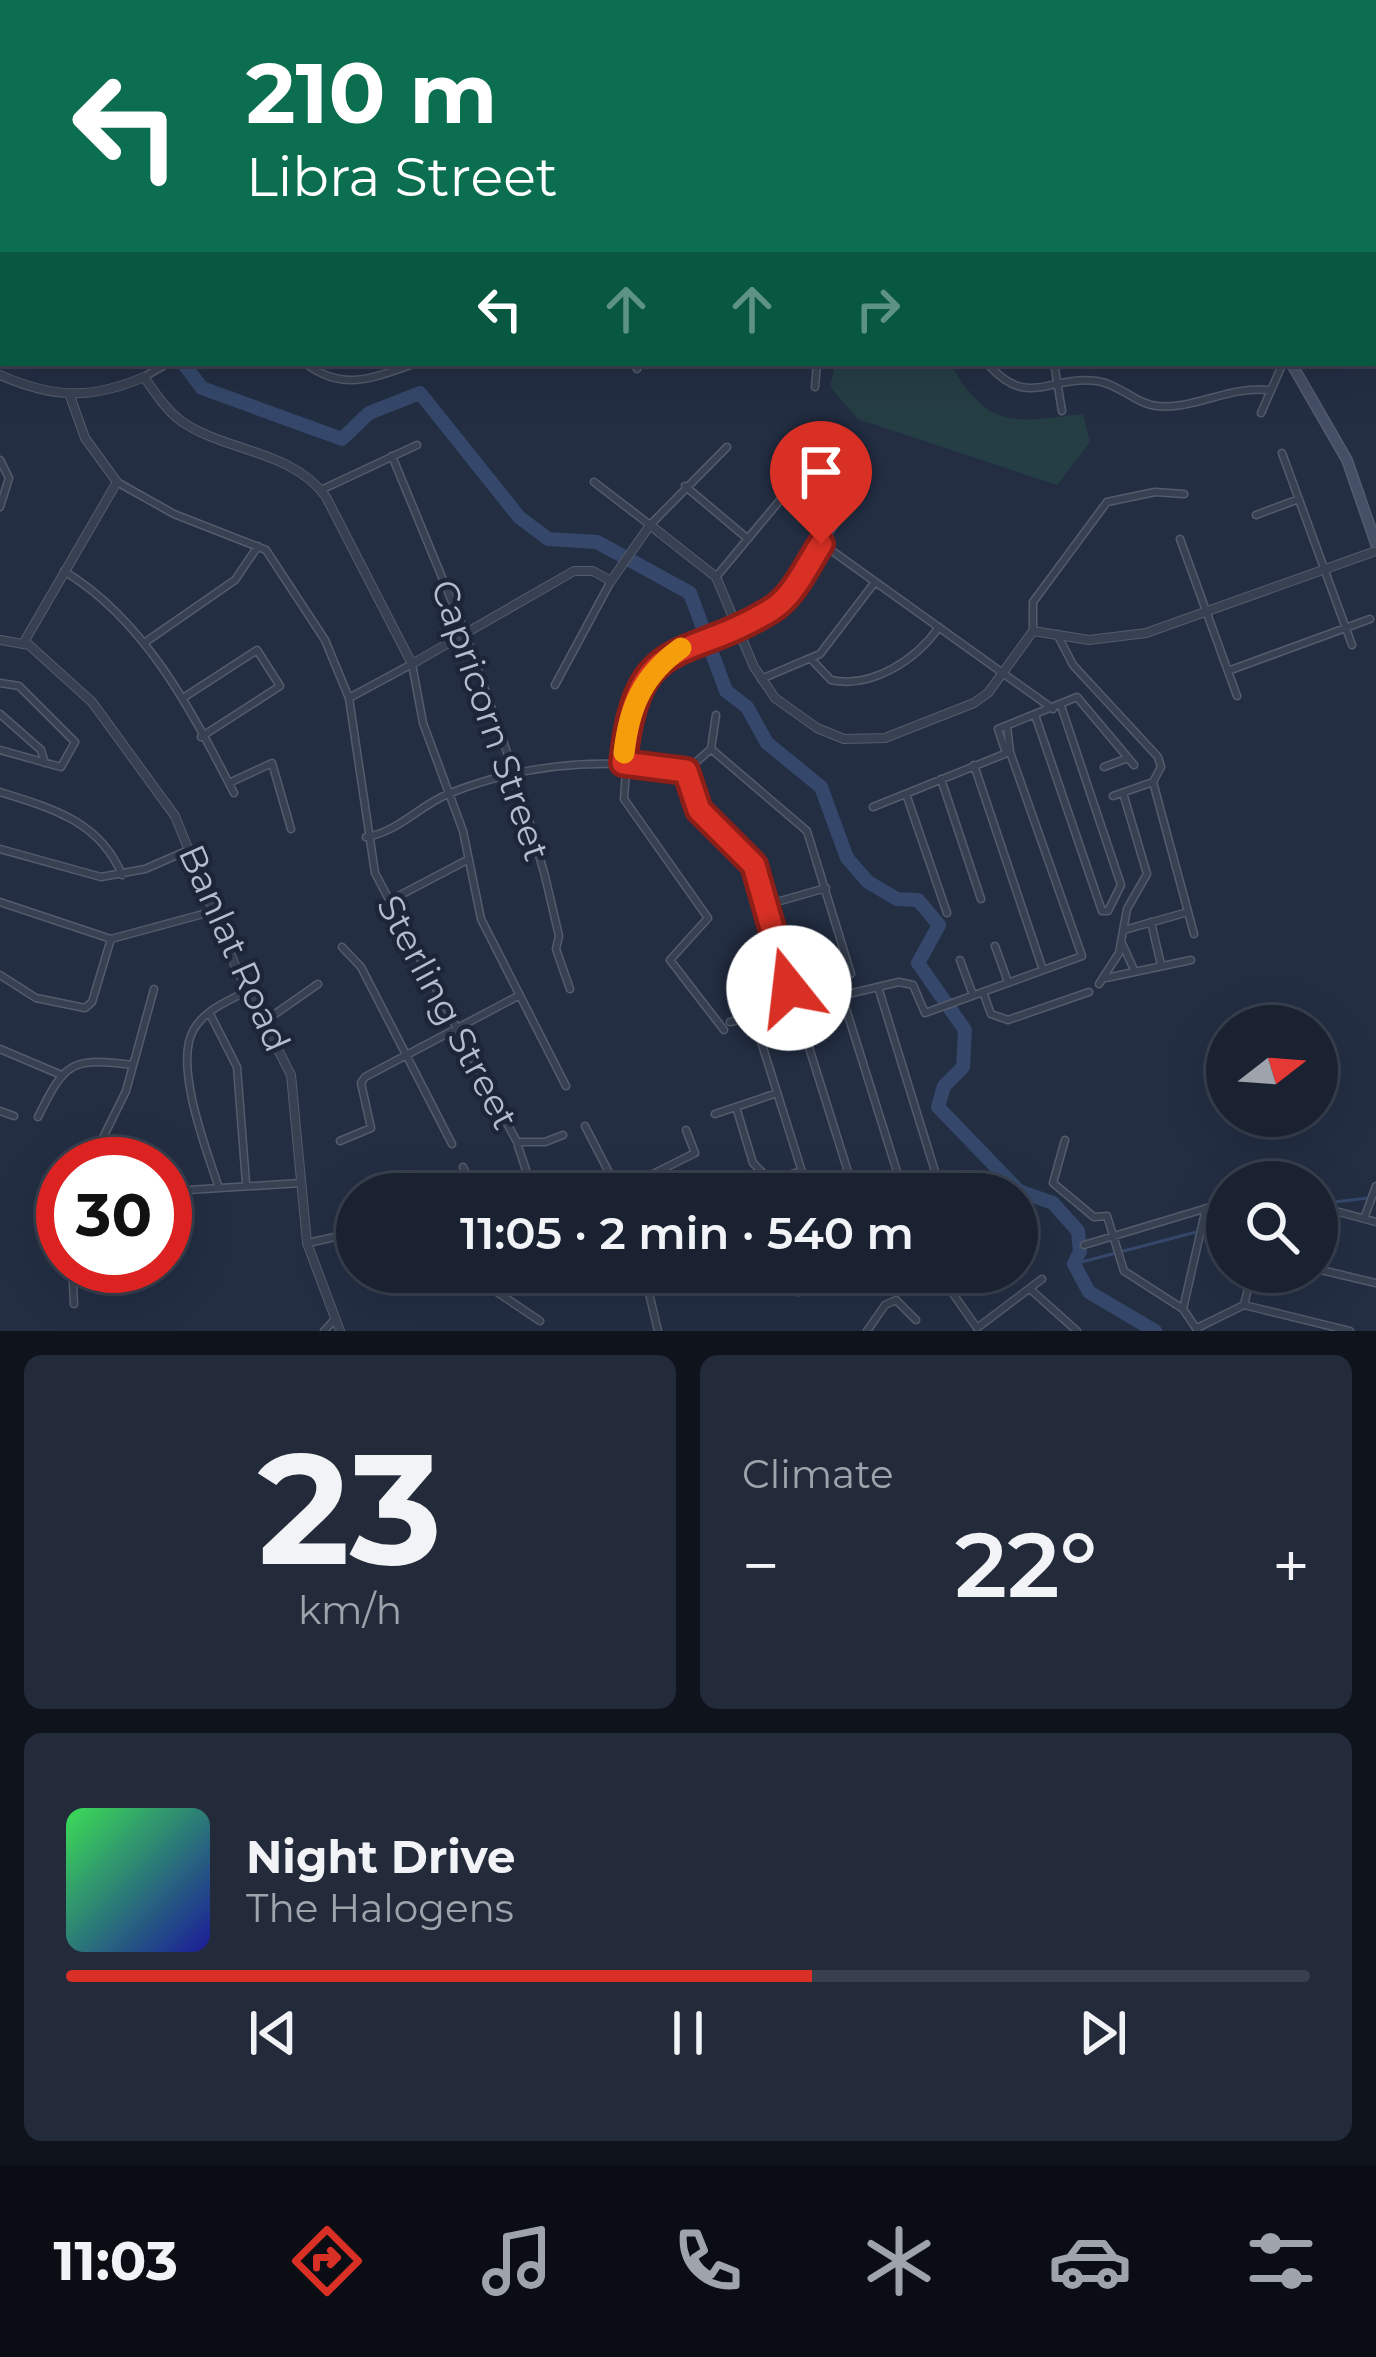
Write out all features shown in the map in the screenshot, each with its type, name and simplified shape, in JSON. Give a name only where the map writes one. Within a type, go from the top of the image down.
[{"type":"main road","points":[[1289,366],[1347,460],[1376,547]]},
{"type":"street","points":[[0,375],[40,393],[70,396],[144,376],[162,366]]},
{"type":"street","points":[[309,366],[325,378],[344,382],[405,366]]},
{"type":"street","points":[[815,387],[817,366]]},
{"type":"street","points":[[990,366],[1014,387],[1095,381],[1156,406],[1248,388],[1267,390]]},
{"type":"street","points":[[1054,366],[1062,411]]},
{"type":"street","points":[[1261,413],[1267,390],[1285,366]]},
{"type":"street","points":[[144,376],[180,420],[290,466],[321,490],[412,664],[423,723],[450,794],[481,919],[566,1086]]},
{"type":"street","points":[[70,396],[85,438],[116,482],[174,514],[259,545],[235,580],[144,644]]},
{"type":"street","points":[[321,490],[417,445]]},
{"type":"street","points":[[555,685],[627,557],[685,486],[727,447]]},
{"type":"street","points":[[1282,453],[1352,645]]},
{"type":"street","name":"Capricorn Street","points":[[392,456],[465,633],[515,775],[545,876],[559,936],[556,949],[570,989]]},
{"type":"street","points":[[0,460],[9,478],[0,507]]},
{"type":"street","points":[[0,640],[24,642],[116,482]]},
{"type":"street","points":[[594,482],[716,578],[761,679],[783,706],[817,728],[863,742],[974,703],[1033,631],[1033,602],[1107,502],[1155,492],[1184,494]]},
{"type":"street","points":[[724,1030],[670,960],[708,917],[624,799],[630,712],[646,680],[668,657],[782,602],[846,508],[821,485]]},
{"type":"street","points":[[685,486],[748,539]]},
{"type":"street","points":[[716,578],[786,493]]},
{"type":"street","points":[[1256,515],[1299,499]]},
{"type":"street","points":[[1180,539],[1238,696]]},
{"type":"street","points":[[821,544],[1057,707],[1121,884],[1110,909],[1102,911],[1036,715]]},
{"type":"street","name":"Sterling Street","points":[[259,545],[276,561],[325,640],[349,698],[366,837],[389,901],[517,1142],[563,1135]]},
{"type":"street","points":[[1033,631],[1105,640],[1207,613],[1376,547]]},
{"type":"street","points":[[64,571],[105,597],[144,644],[182,699],[234,793]]},
{"type":"street","points":[[349,698],[574,572],[593,571],[611,581]]},
{"type":"street","points":[[761,679],[812,660],[874,581]]},
{"type":"street","points":[[1228,671],[1370,619]]},
{"type":"street","points":[[812,660],[831,680],[861,680],[918,655],[939,627]]},
{"type":"street","points":[[1058,634],[1073,665],[1158,757],[1161,767],[1153,782],[1112,796]]},
{"type":"street","name":"Banlat Road","points":[[24,642],[115,728],[166,799],[191,849],[248,991],[291,1076],[307,1243],[340,1331]]},
{"type":"street","points":[[182,699],[257,650],[280,686],[201,737]]},
{"type":"street","points":[[0,683],[15,683],[75,742],[64,766],[0,750]]},
{"type":"street","points":[[730,1022],[907,982],[918,992],[925,1012],[1082,956],[1002,727],[1071,700],[1086,702],[1091,718],[1134,765]]},
{"type":"street","points":[[0,714],[40,750],[46,764]]},
{"type":"street","points":[[366,837],[390,830],[450,794],[555,764],[623,763],[686,771],[710,749],[716,716]]},
{"type":"street","points":[[710,749],[800,821],[826,888],[850,974]]},
{"type":"street","points":[[873,807],[1008,753]]},
{"type":"street","points":[[1104,767],[1127,758]]},
{"type":"street","points":[[229,783],[272,763],[291,829]]},
{"type":"street","points":[[974,765],[1043,970]]},
{"type":"street","points":[[686,771],[699,810],[751,860],[789,988]]},
{"type":"street","points":[[941,779],[981,899]]},
{"type":"street","points":[[1153,782],[1194,934]]},
{"type":"street","points":[[0,792],[82,824],[108,848],[122,875]]},
{"type":"street","points":[[1123,793],[1147,868],[1101,981],[1191,960]]},
{"type":"street","points":[[906,794],[947,913]]},
{"type":"street","points":[[0,849],[101,878],[191,849]]},
{"type":"street","points":[[389,901],[469,859]]},
{"type":"street","points":[[766,905],[826,888]]},
{"type":"street","points":[[0,902],[112,939],[214,911]]},
{"type":"street","points":[[1124,930],[1188,912]]},
{"type":"street","points":[[1150,922],[1161,966]]},
{"type":"street","points":[[0,975],[36,998],[85,1008],[92,1002],[112,939]]},
{"type":"street","points":[[1121,941],[1135,972]]},
{"type":"street","points":[[342,946],[361,967],[452,1144]]},
{"type":"street","points":[[995,946],[1008,982]]},
{"type":"street","points":[[960,960],[973,995]]},
{"type":"street","points":[[266,1021],[318,984]]},
{"type":"street","points":[[878,987],[936,1173]]},
{"type":"street","points":[[102,1137],[133,1065],[154,989]]},
{"type":"street","points":[[218,1185],[195,1117],[188,1058],[191,1034],[209,1014],[248,991]]},
{"type":"street","points":[[982,992],[991,1014],[1008,1020],[1089,992]]},
{"type":"street","points":[[340,1141],[370,1128],[362,1079],[518,996]]},
{"type":"street","points":[[842,996],[897,1173]]},
{"type":"street","points":[[796,1006],[848,1173]]},
{"type":"street","points":[[209,1014],[237,1067],[246,1183]]},
{"type":"street","points":[[753,1016],[801,1171],[794,1173]]},
{"type":"street","points":[[0,1049],[59,1074]]},
{"type":"street","points":[[38,1117],[59,1074],[94,1060],[133,1065]]},
{"type":"street","points":[[715,1114],[777,1093]]},
{"type":"street","points":[[736,1107],[753,1163],[764,1173]]},
{"type":"street","points":[[1,1113],[14,1115]]},
{"type":"street","points":[[585,1126],[609,1173]]},
{"type":"street","points":[[658,1173],[697,1149],[686,1130]]},
{"type":"street","points":[[1065,1140],[1053,1183],[1094,1217],[1107,1216],[1124,1270],[1183,1309],[1198,1329],[1244,1305],[1350,1331]]},
{"type":"street","points":[[518,1146],[527,1173]]},
{"type":"street","points":[[463,1167],[466,1173]]},
{"type":"street","points":[[192,1189],[301,1183]]},
{"type":"street","points":[[1364,1218],[1376,1186]]},
{"type":"street","points":[[1084,1245],[1206,1208],[1183,1309]]},
{"type":"street","points":[[1338,1211],[1376,1222]]},
{"type":"street","points":[[307,1243],[336,1237]]},
{"type":"street","points":[[1338,1274],[1376,1283]]},
{"type":"street","points":[[1038,1282],[1042,1279]]},
{"type":"street","points":[[74,1293],[74,1304]]},
{"type":"street","points":[[498,1293],[540,1321]]},
{"type":"street","points":[[649,1293],[658,1331]]},
{"type":"street","points":[[953,1293],[977,1328],[1025,1293]]},
{"type":"street","points":[[1033,1293],[1064,1328],[1077,1331]]},
{"type":"street","points":[[1244,1305],[1247,1293]]},
{"type":"street","points":[[867,1331],[885,1305],[896,1300],[916,1320]]},
{"type":"street","points":[[324,1331],[335,1319]]},
{"type":"street","points":[[983,1324],[992,1331]]},
{"type":"green space","points":[[834,366],[952,366],[977,401],[1005,417],[1083,414],[1090,442],[1057,485],[858,419],[830,387]]},
{"type":"waterway","points":[[185,366],[202,388],[342,439],[369,413],[420,393],[519,517],[548,539],[597,542],[690,593],[726,691],[747,707],[767,743],[821,787],[847,858],[868,882],[897,899],[918,900],[939,925],[918,963],[965,1030],[963,1067],[944,1086],[938,1107],[1019,1191],[1053,1203],[1078,1231],[1080,1251],[1074,1264],[1089,1292],[1155,1331]]},
{"type":"waterway","points":[[1338,1202],[1376,1197]]},
{"type":"waterway","points":[[1074,1264],[1206,1229]]},
{"type":"slow traffic","points":[[624,753],[636,697],[656,668],[681,648]]},
{"type":"route","points":[[789,988],[754,865],[699,810],[686,771],[623,763],[630,712],[656,668],[685,645],[782,602],[821,544]]}]
